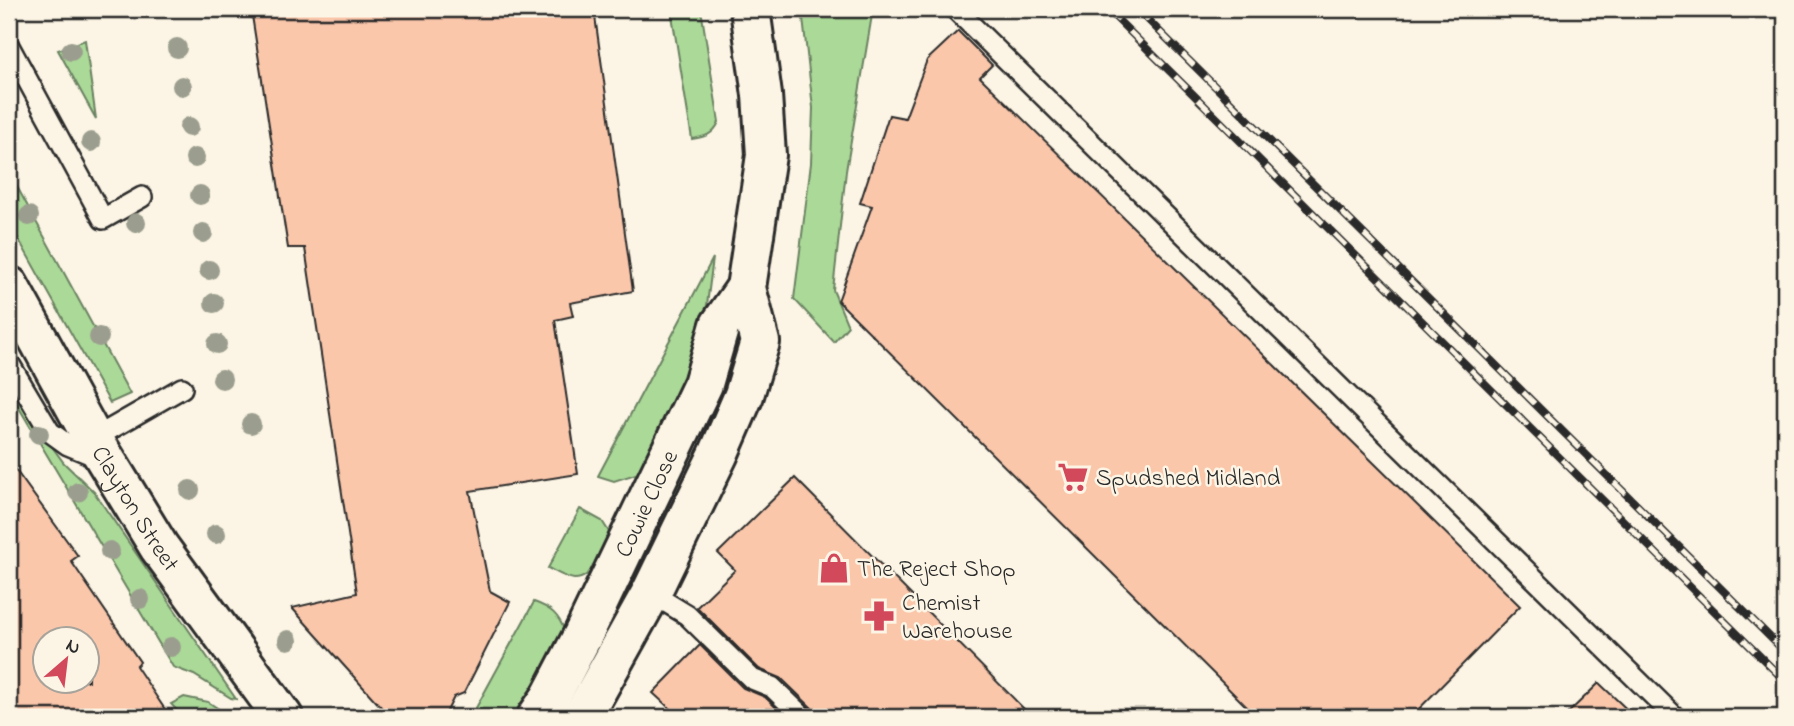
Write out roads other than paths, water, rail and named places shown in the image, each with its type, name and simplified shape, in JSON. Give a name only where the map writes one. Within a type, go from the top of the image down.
[{"type":"street","name":"Cowie Close","points":[[582,717],[651,593],[718,455],[744,395],[760,342],[746,288],[766,155],[762,95],[750,9]]},
{"type":"street","name":"Clayton Street","points":[[9,286],[101,453],[159,547],[283,717]]},
{"type":"street","name":"Cowie Close","points":[[537,717],[583,635],[703,384],[720,325],[746,288]]},
{"type":"lane","points":[[955,9],[1675,717]]},
{"type":"lane","points":[[9,46],[103,219],[142,197]]},
{"type":"lane","points":[[9,363],[50,432],[59,440],[93,453],[101,453],[182,388]]},
{"type":"lane","points":[[651,593],[687,615],[752,679],[772,687],[803,717]]},
{"type":"railway","points":[[1107,9],[1785,681]]},
{"type":"railway","points":[[1137,9],[1785,652]]},
{"type":"place","name":"Spudshed Midland","points":[[1073,477]]},
{"type":"place","name":"The Reject Shop","points":[[834,568]]},
{"type":"place","name":"Chemist Warehouse","points":[[879,616]]}]
